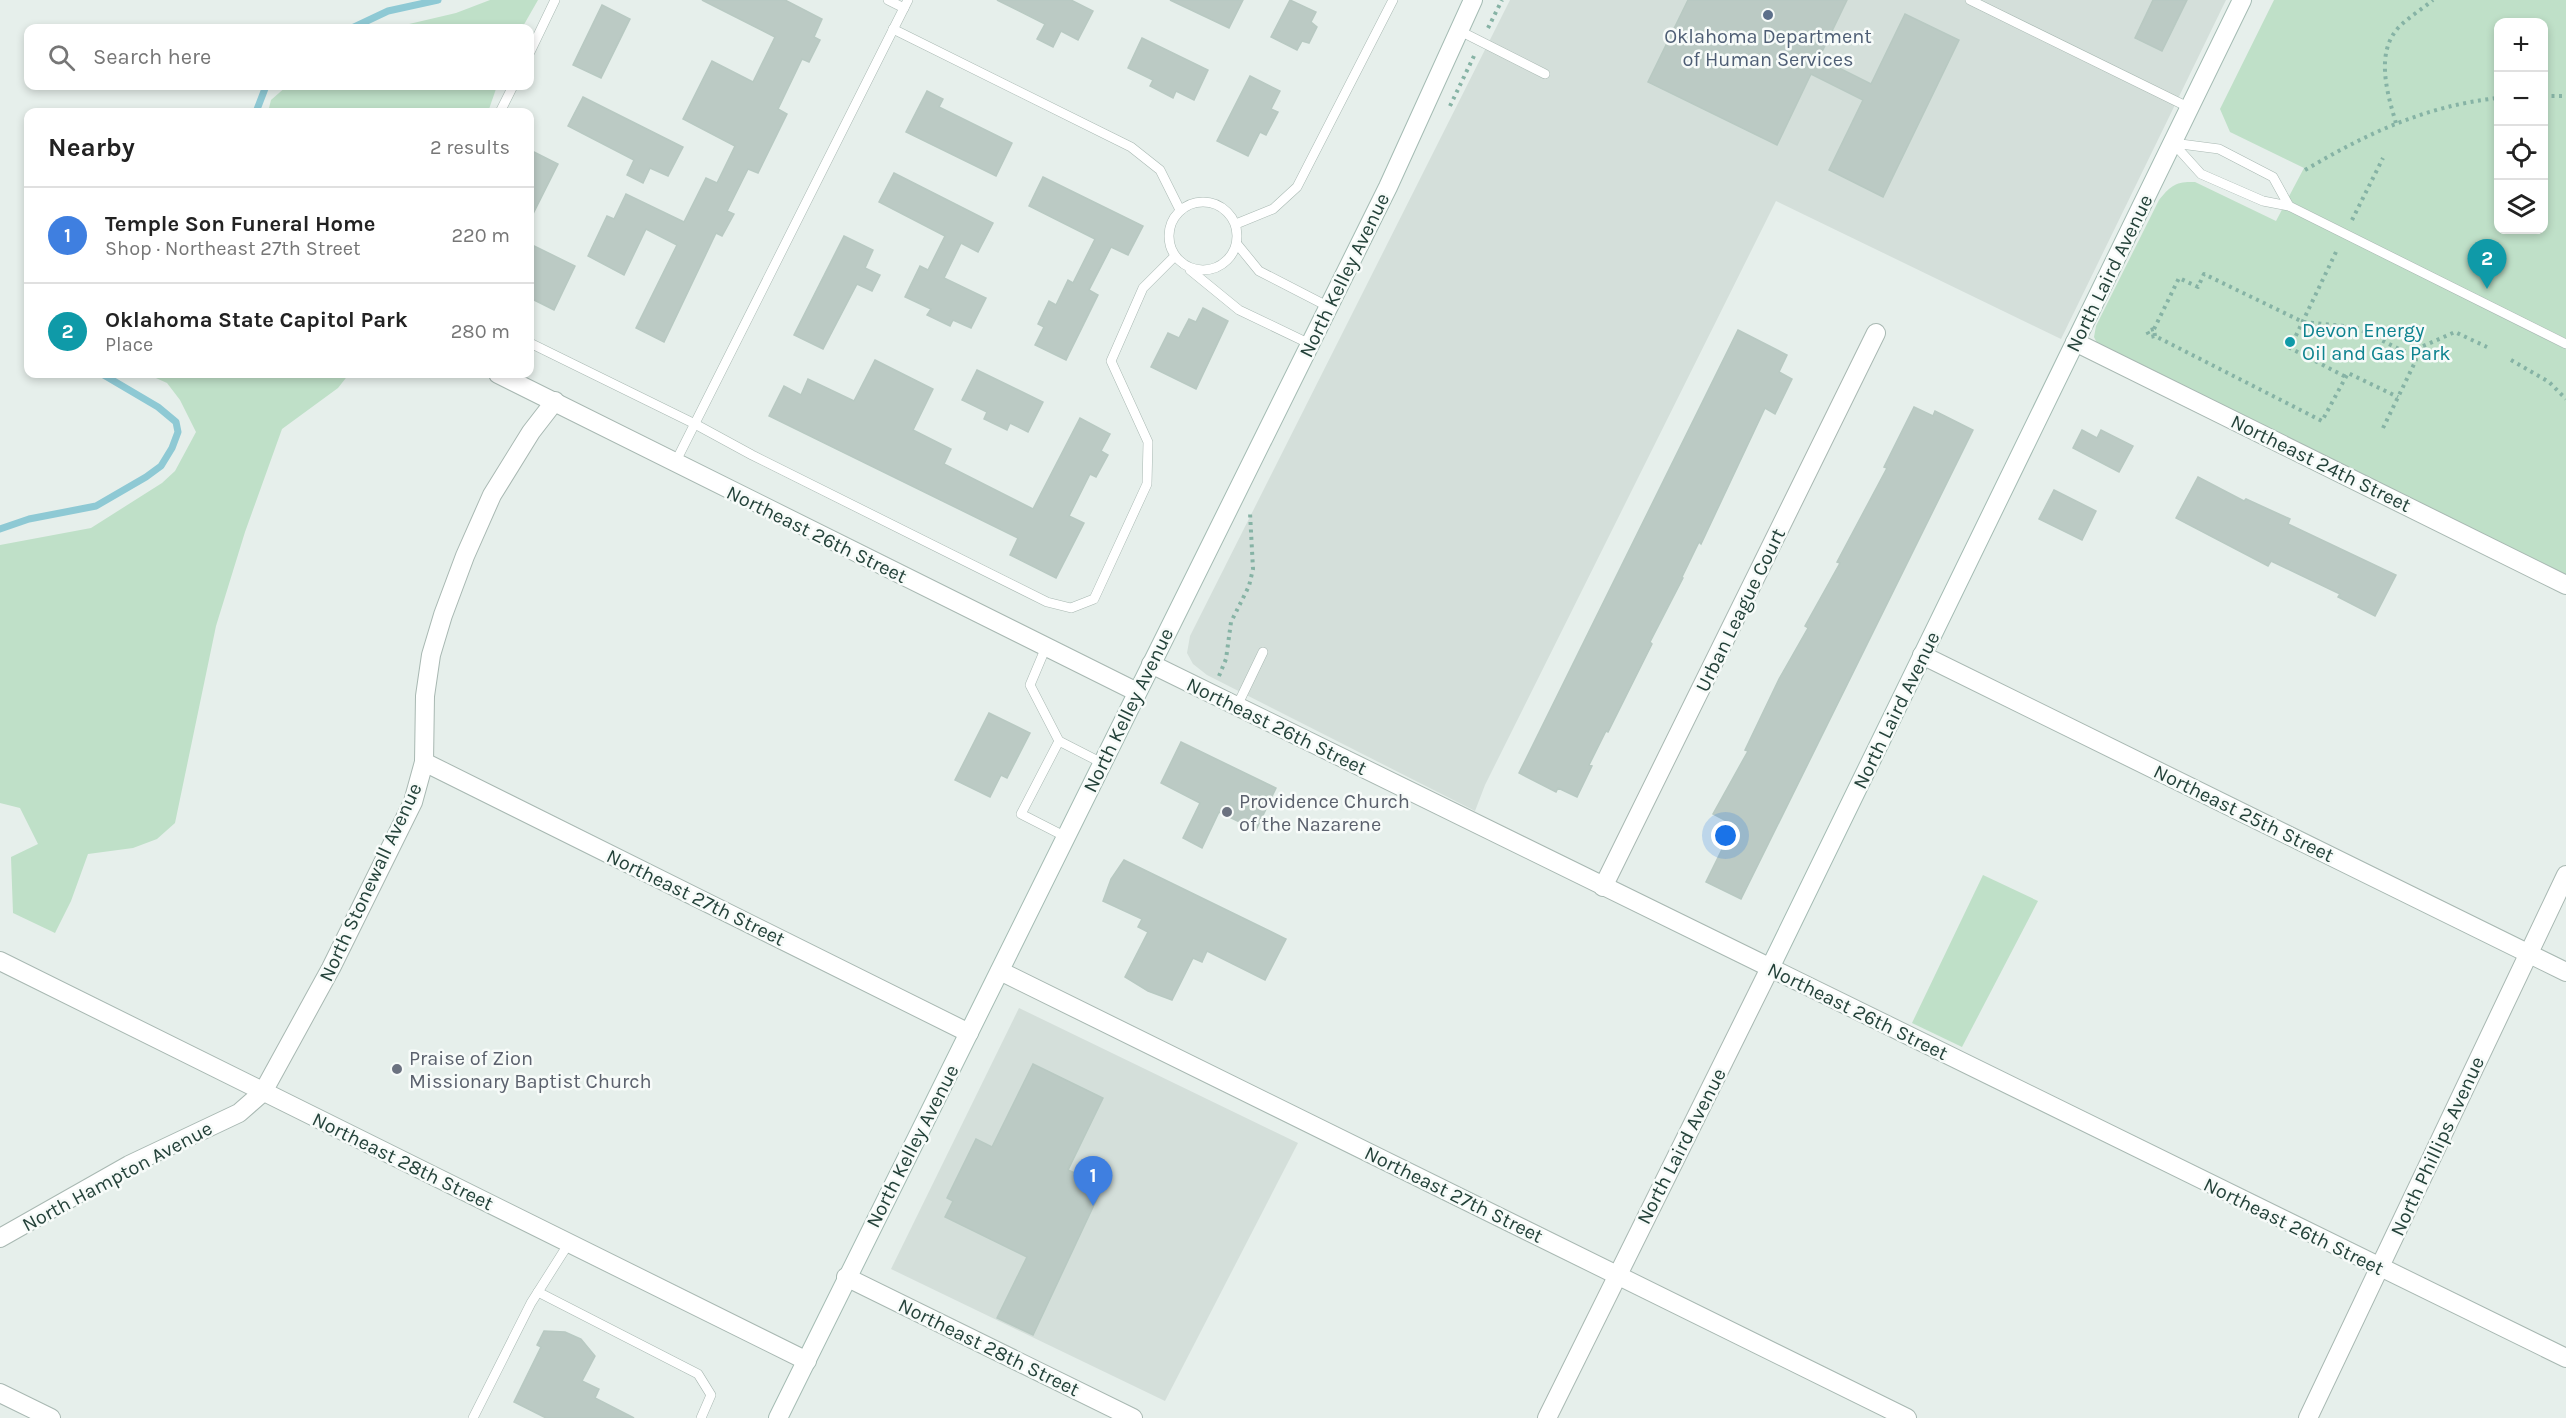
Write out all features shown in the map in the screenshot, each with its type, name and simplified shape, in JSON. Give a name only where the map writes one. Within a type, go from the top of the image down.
[{"type":"street","name":"North Kelley Avenue","points":[[778,1418],[846,1276],[1000,971],[1388,187],[1473,0]]},
{"type":"street","name":"North Laird Avenue","points":[[1547,1418],[1770,968],[2173,143],[2239,1]]},
{"type":"street","name":"Urban League Court","points":[[1603,887],[1876,333]]},
{"type":"street","name":"Northeast 24th Street","points":[[2075,342],[2566,585]]},
{"type":"street","name":"Northeast 26th Street","points":[[506,378],[1137,692]]},
{"type":"street","name":"North Stonewall Avenue","points":[[263,1092],[332,968],[403,823],[419,784],[424,762],[424,696],[431,656],[454,585],[492,495],[531,432],[555,401]]},
{"type":"street","name":"Northeast 25th Street","points":[[1922,655],[2566,972]]},
{"type":"street","name":"Northeast 26th Street","points":[[1151,664],[2566,1358]]},
{"type":"street","name":"Northeast 27th Street","points":[[424,762],[969,1033]]},
{"type":"street","name":"North Phillips Avenue","points":[[2308,1418],[2566,875]]},
{"type":"street","name":"Northeast 28th Street","points":[[0,961],[807,1361]]},
{"type":"street","name":"Northeast 27th Street","points":[[1000,971],[1907,1418]]},
{"type":"street","name":"North Hampton Avenue","points":[[0,1238],[129,1165],[239,1113],[263,1092]]},
{"type":"street","name":"Northeast 28th Street","points":[[846,1276],[1133,1418]]},
{"type":"street","points":[[0,1392],[51,1418]]},
{"type":"lane","points":[[534,44],[555,0]]},
{"type":"lane","points":[[675,463],[906,4],[888,0]]},
{"type":"lane","points":[[1236,224],[1273,209],[1297,187],[1394,0]]},
{"type":"lane","points":[[1970,0],[2190,108]]},
{"type":"lane","points":[[894,29],[1131,147],[1160,170],[1180,210]]},
{"type":"lane","points":[[1458,30],[1545,74]]},
{"type":"lane","points":[[502,108],[511,90]]},
{"type":"lane","points":[[2173,143],[2219,148],[2273,177],[2289,206]]},
{"type":"lane","points":[[2173,143],[2201,174],[2263,201],[2289,206],[2566,344]]},
{"type":"lane","points":[[1186,266],[1196,270],[1217,267],[1226,262],[1237,244],[1236,224],[1230,214],[1212,202],[1190,204],[1180,210],[1169,229],[1168,239],[1175,256],[1186,266],[1239,310],[1310,344]]},
{"type":"lane","points":[[1237,244],[1259,271],[1329,307]]},
{"type":"lane","points":[[534,345],[1047,602],[1071,608],[1094,599],[1148,484],[1148,442],[1112,361],[1143,288],[1175,256]]},
{"type":"lane","points":[[1046,647],[1030,685],[1059,741],[1102,763]]},
{"type":"lane","points":[[1238,706],[1263,652]]},
{"type":"lane","points":[[1059,741],[1021,814],[1066,837]]},
{"type":"lane","points":[[473,1418],[538,1292],[569,1243]]},
{"type":"lane","points":[[538,1292],[699,1374],[711,1395],[701,1418]]},
{"type":"path","points":[[1446,114],[1502,0]]},
{"type":"path","points":[[2396,123],[2390,101],[2385,52],[2399,27],[2433,0]]},
{"type":"path","points":[[2548,96],[2566,96]]},
{"type":"path","points":[[2305,170],[2343,147],[2396,123],[2452,106],[2494,99]]},
{"type":"path","points":[[2352,220],[2383,158]]},
{"type":"path","points":[[2336,252],[2290,348],[2346,377]]},
{"type":"path","points":[[2155,336],[2154,329],[2179,278],[2198,287],[2204,274],[2302,322],[2355,327],[2403,351],[2412,351],[2458,332],[2487,347]]},
{"type":"path","points":[[2154,329],[2149,328],[2147,334],[2150,337],[2155,336],[2322,421],[2348,373],[2398,397]]},
{"type":"path","points":[[2383,428],[2416,360],[2412,351]]},
{"type":"path","points":[[2511,360],[2549,382],[2566,399]]},
{"type":"path","points":[[1211,693],[1226,658],[1231,622],[1254,569],[1250,512]]},
{"type":"shaded area","points":[[1510,0],[2226,0],[2061,339],[1776,201],[1485,785],[1475,811],[1207,675],[1193,664],[1187,653],[1190,636]]},
{"type":"shaded area","points":[[1019,1008],[1298,1143],[1165,1401],[891,1269]]},
{"type":"green space","points":[[490,0],[538,0],[524,24],[409,24],[456,13]]},
{"type":"green space","points":[[2274,0],[2566,0],[2566,577],[2098,345],[2094,337],[2096,326],[2159,200],[2170,188],[2183,182],[2195,182],[2276,221],[2304,168],[2230,132],[2220,109]]},
{"type":"green space","points":[[282,90],[496,90],[489,108],[269,108],[271,100]]},
{"type":"green space","points":[[156,378],[346,378],[338,388],[282,429],[245,532],[216,626],[175,823],[157,839],[133,848],[88,854],[71,901],[55,933],[13,913],[11,857],[38,844],[20,808],[0,803],[0,545],[91,528],[162,483],[175,471],[196,432],[180,400],[167,383]]},
{"type":"green space","points":[[1983,875],[2038,901],[1962,1047],[1912,1023]]},
{"type":"building","points":[[702,0],[785,0],[822,19],[814,37],[820,40],[809,62],[802,59],[778,109],[787,114],[758,173],[748,169],[727,211],[734,214],[722,236],[716,233],[664,342],[636,328],[677,245],[646,229],[624,275],[588,256],[607,216],[614,219],[626,194],[684,222],[706,178],[717,183],[735,146],[683,119],[712,61],[753,82],[775,37]]},
{"type":"building","points":[[997,0],[1071,0],[1093,11],[1078,40],[1061,31],[1053,47],[1037,39],[1045,24]]},
{"type":"building","points":[[1170,0],[1243,0],[1229,28]]},
{"type":"building","points":[[1290,0],[1316,12],[1311,22],[1317,27],[1309,43],[1302,41],[1297,50],[1271,37]]},
{"type":"building","points":[[1688,0],[1847,0],[1819,58],[1871,84],[1905,14],[1959,40],[1883,197],[1829,170],[1863,100],[1811,74],[1777,145],[1648,82]]},
{"type":"building","points":[[2153,0],[2187,0],[2162,51],[2135,38]]},
{"type":"building","points":[[602,5],[630,19],[601,78],[573,65]]},
{"type":"building","points":[[1142,38],[1208,70],[1194,100],[1176,91],[1173,98],[1150,86],[1153,80],[1128,68]]},
{"type":"building","points":[[1250,76],[1280,91],[1271,109],[1278,112],[1266,135],[1260,132],[1248,156],[1217,141]]},
{"type":"building","points":[[927,91],[943,99],[939,107],[1012,143],[996,176],[906,132]]},
{"type":"building","points":[[583,97],[683,147],[668,176],[650,168],[643,183],[627,175],[634,160],[568,126]]},
{"type":"building","points":[[534,152],[558,164],[534,212]]},
{"type":"building","points":[[894,173],[993,223],[978,252],[961,243],[944,278],[986,298],[971,328],[953,320],[950,326],[927,315],[931,309],[905,297],[920,266],[928,270],[945,236],[879,202]]},
{"type":"building","points":[[1043,177],[1143,226],[1128,255],[1111,247],[1089,290],[1098,295],[1066,360],[1035,345],[1044,327],[1038,324],[1049,301],[1056,305],[1068,280],[1073,283],[1095,239],[1029,206]]},
{"type":"building","points":[[844,236],[873,250],[865,268],[880,275],[872,291],[857,284],[823,349],[794,335]]},
{"type":"building","points":[[534,246],[575,266],[554,310],[534,300]]},
{"type":"building","points":[[1203,308],[1228,321],[1196,389],[1151,367],[1168,333],[1179,338],[1189,319],[1196,322]]},
{"type":"building","points":[[1738,330],[1787,355],[1779,372],[1792,379],[1775,414],[1765,408],[1701,544],[1699,542],[1650,642],[1652,644],[1589,765],[1592,766],[1577,797],[1558,788],[1556,792],[1519,773]]},
{"type":"building","points":[[875,360],[933,389],[913,430],[951,449],[944,464],[1033,509],[1080,418],[1110,434],[1101,451],[1108,455],[1096,477],[1090,474],[1069,516],[1084,523],[1056,578],[1010,555],[1018,538],[769,416],[784,386],[801,395],[808,379],[854,401]]},
{"type":"building","points":[[977,370],[1043,402],[1028,432],[1010,423],[1007,430],[984,419],[987,412],[962,400]]},
{"type":"building","points":[[1914,407],[1933,416],[1935,411],[1973,430],[1741,899],[1706,882],[1734,825],[1713,814],[1748,751],[1745,750],[1779,679],[1808,628],[1805,626],[1840,563],[1837,562],[1887,468],[1884,467]]},
{"type":"building","points":[[2082,430],[2097,438],[2101,430],[2133,446],[2119,472],[2073,448]]},
{"type":"building","points":[[2198,477],[2244,501],[2246,499],[2290,519],[2288,524],[2396,575],[2375,616],[2338,597],[2340,594],[2271,561],[2268,566],[2176,518]]},
{"type":"building","points":[[2054,490],[2096,511],[2082,540],[2039,519]]},
{"type":"building","points":[[989,713],[1030,733],[1007,778],[1001,775],[990,797],[955,780]]},
{"type":"building","points":[[1181,742],[1276,788],[1256,830],[1219,812],[1202,848],[1183,838],[1200,803],[1161,783]]},
{"type":"building","points":[[1124,860],[1286,939],[1265,980],[1207,951],[1202,962],[1193,958],[1172,1000],[1148,991],[1125,977],[1148,932],[1138,927],[1142,919],[1103,901],[1111,879]]},
{"type":"building","points":[[1033,1064],[1103,1098],[1068,1170],[1077,1174],[1075,1180],[1100,1192],[1033,1335],[997,1318],[1027,1257],[945,1217],[953,1201],[947,1198],[976,1139],[992,1147]]},
{"type":"building","points":[[544,1331],[565,1332],[581,1339],[595,1356],[582,1381],[599,1389],[595,1398],[634,1418],[546,1418],[514,1402],[541,1347],[537,1345]]},
{"type":"waterway","points":[[360,24],[388,11],[438,0]]},
{"type":"waterway","points":[[258,108],[264,90]]},
{"type":"waterway","points":[[0,529],[29,519],[96,506],[161,466],[178,432],[176,422],[158,407],[109,378]]},
{"type":"place","name":"Oklahoma Department of Human Services","points":[[1768,15]]},
{"type":"place","name":"Oklahoma State Capitol Park","points":[[2487,289]]},
{"type":"place","name":"Devon Energy Oil and Gas Park","points":[[2290,342]]},
{"type":"place","name":"Providence Church of the Nazarene","points":[[1227,812]]},
{"type":"place","name":"Praise of Zion Missionary Baptist Church","points":[[397,1069]]},
{"type":"place","name":"Temple Son Funeral Home","points":[[1093,1206]]}]
